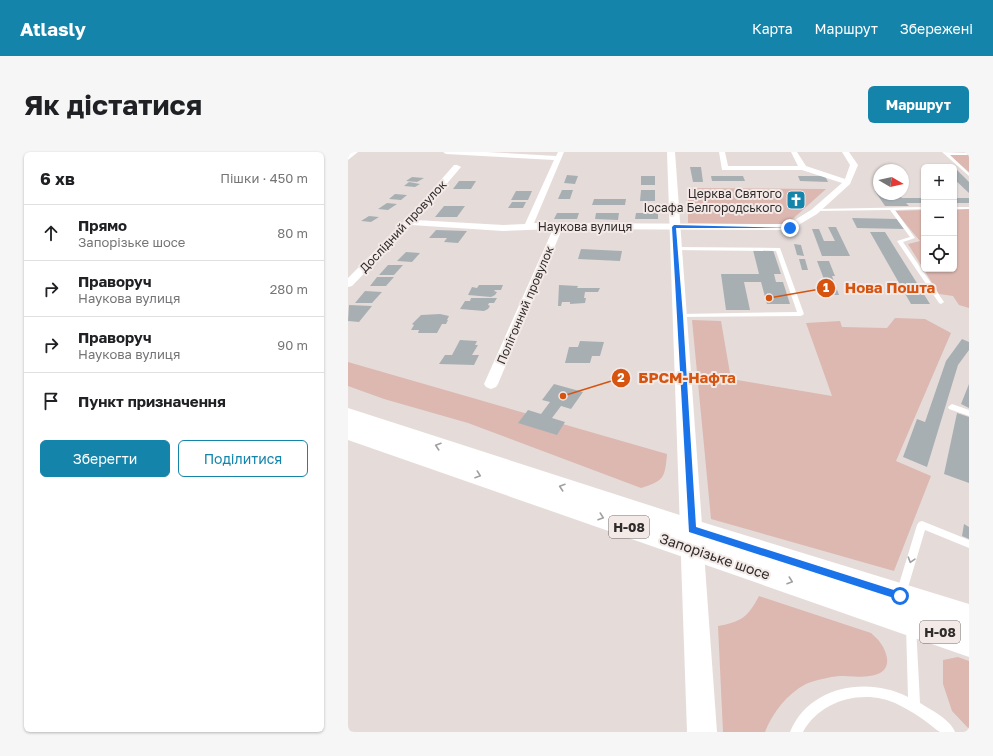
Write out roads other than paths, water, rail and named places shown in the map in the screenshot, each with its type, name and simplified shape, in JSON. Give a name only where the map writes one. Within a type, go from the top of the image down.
[{"type":"main road","name":"Запорізьке шосе","points":[[348,416],[693,539],[910,623],[969,642]]},
{"type":"main road","name":"Запорізьке шосе","points":[[348,432],[693,539],[900,596],[969,619]]},
{"type":"street","points":[[348,158],[355,152]]},
{"type":"street","points":[[446,152],[560,155]]},
{"type":"street","points":[[671,152],[674,227],[681,316],[693,539],[702,732]]},
{"type":"street","points":[[722,152],[725,168],[803,168],[847,182]]},
{"type":"street","points":[[794,152],[803,168]]},
{"type":"street","name":"Наукова вулиця","points":[[560,155],[528,226],[790,228],[816,210],[847,182],[854,165],[846,152]]},
{"type":"street","name":"Дослідний провулок","points":[[348,284],[409,222],[457,167]]},
{"type":"street","points":[[409,222],[503,228],[528,226]]},
{"type":"street","name":"Полігонний провулок","points":[[491,384],[558,227]]},
{"type":"lane","points":[[945,153],[969,154]]},
{"type":"lane","points":[[945,153],[969,175]]},
{"type":"lane","points":[[816,210],[921,208]]},
{"type":"lane","points":[[957,208],[969,208]]},
{"type":"lane","points":[[892,209],[912,238],[900,241],[941,302]]},
{"type":"lane","points":[[676,249],[778,249],[801,314],[681,316]]},
{"type":"lane","points":[[952,408],[969,413]]},
{"type":"lane","points":[[900,596],[922,525],[969,544]]},
{"type":"lane","points":[[910,623],[914,705]]},
{"type":"lane","points":[[796,732],[800,723],[822,702],[850,692],[881,693],[914,705],[949,732]]},
{"type":"place","name":"Церква Святого Іосафа Белгородського","points":[[796,200]]},
{"type":"place","name":"Нова Пошта","points":[[769,298]]},
{"type":"place","name":"БРСМ-Нафта","points":[[563,396]]}]
